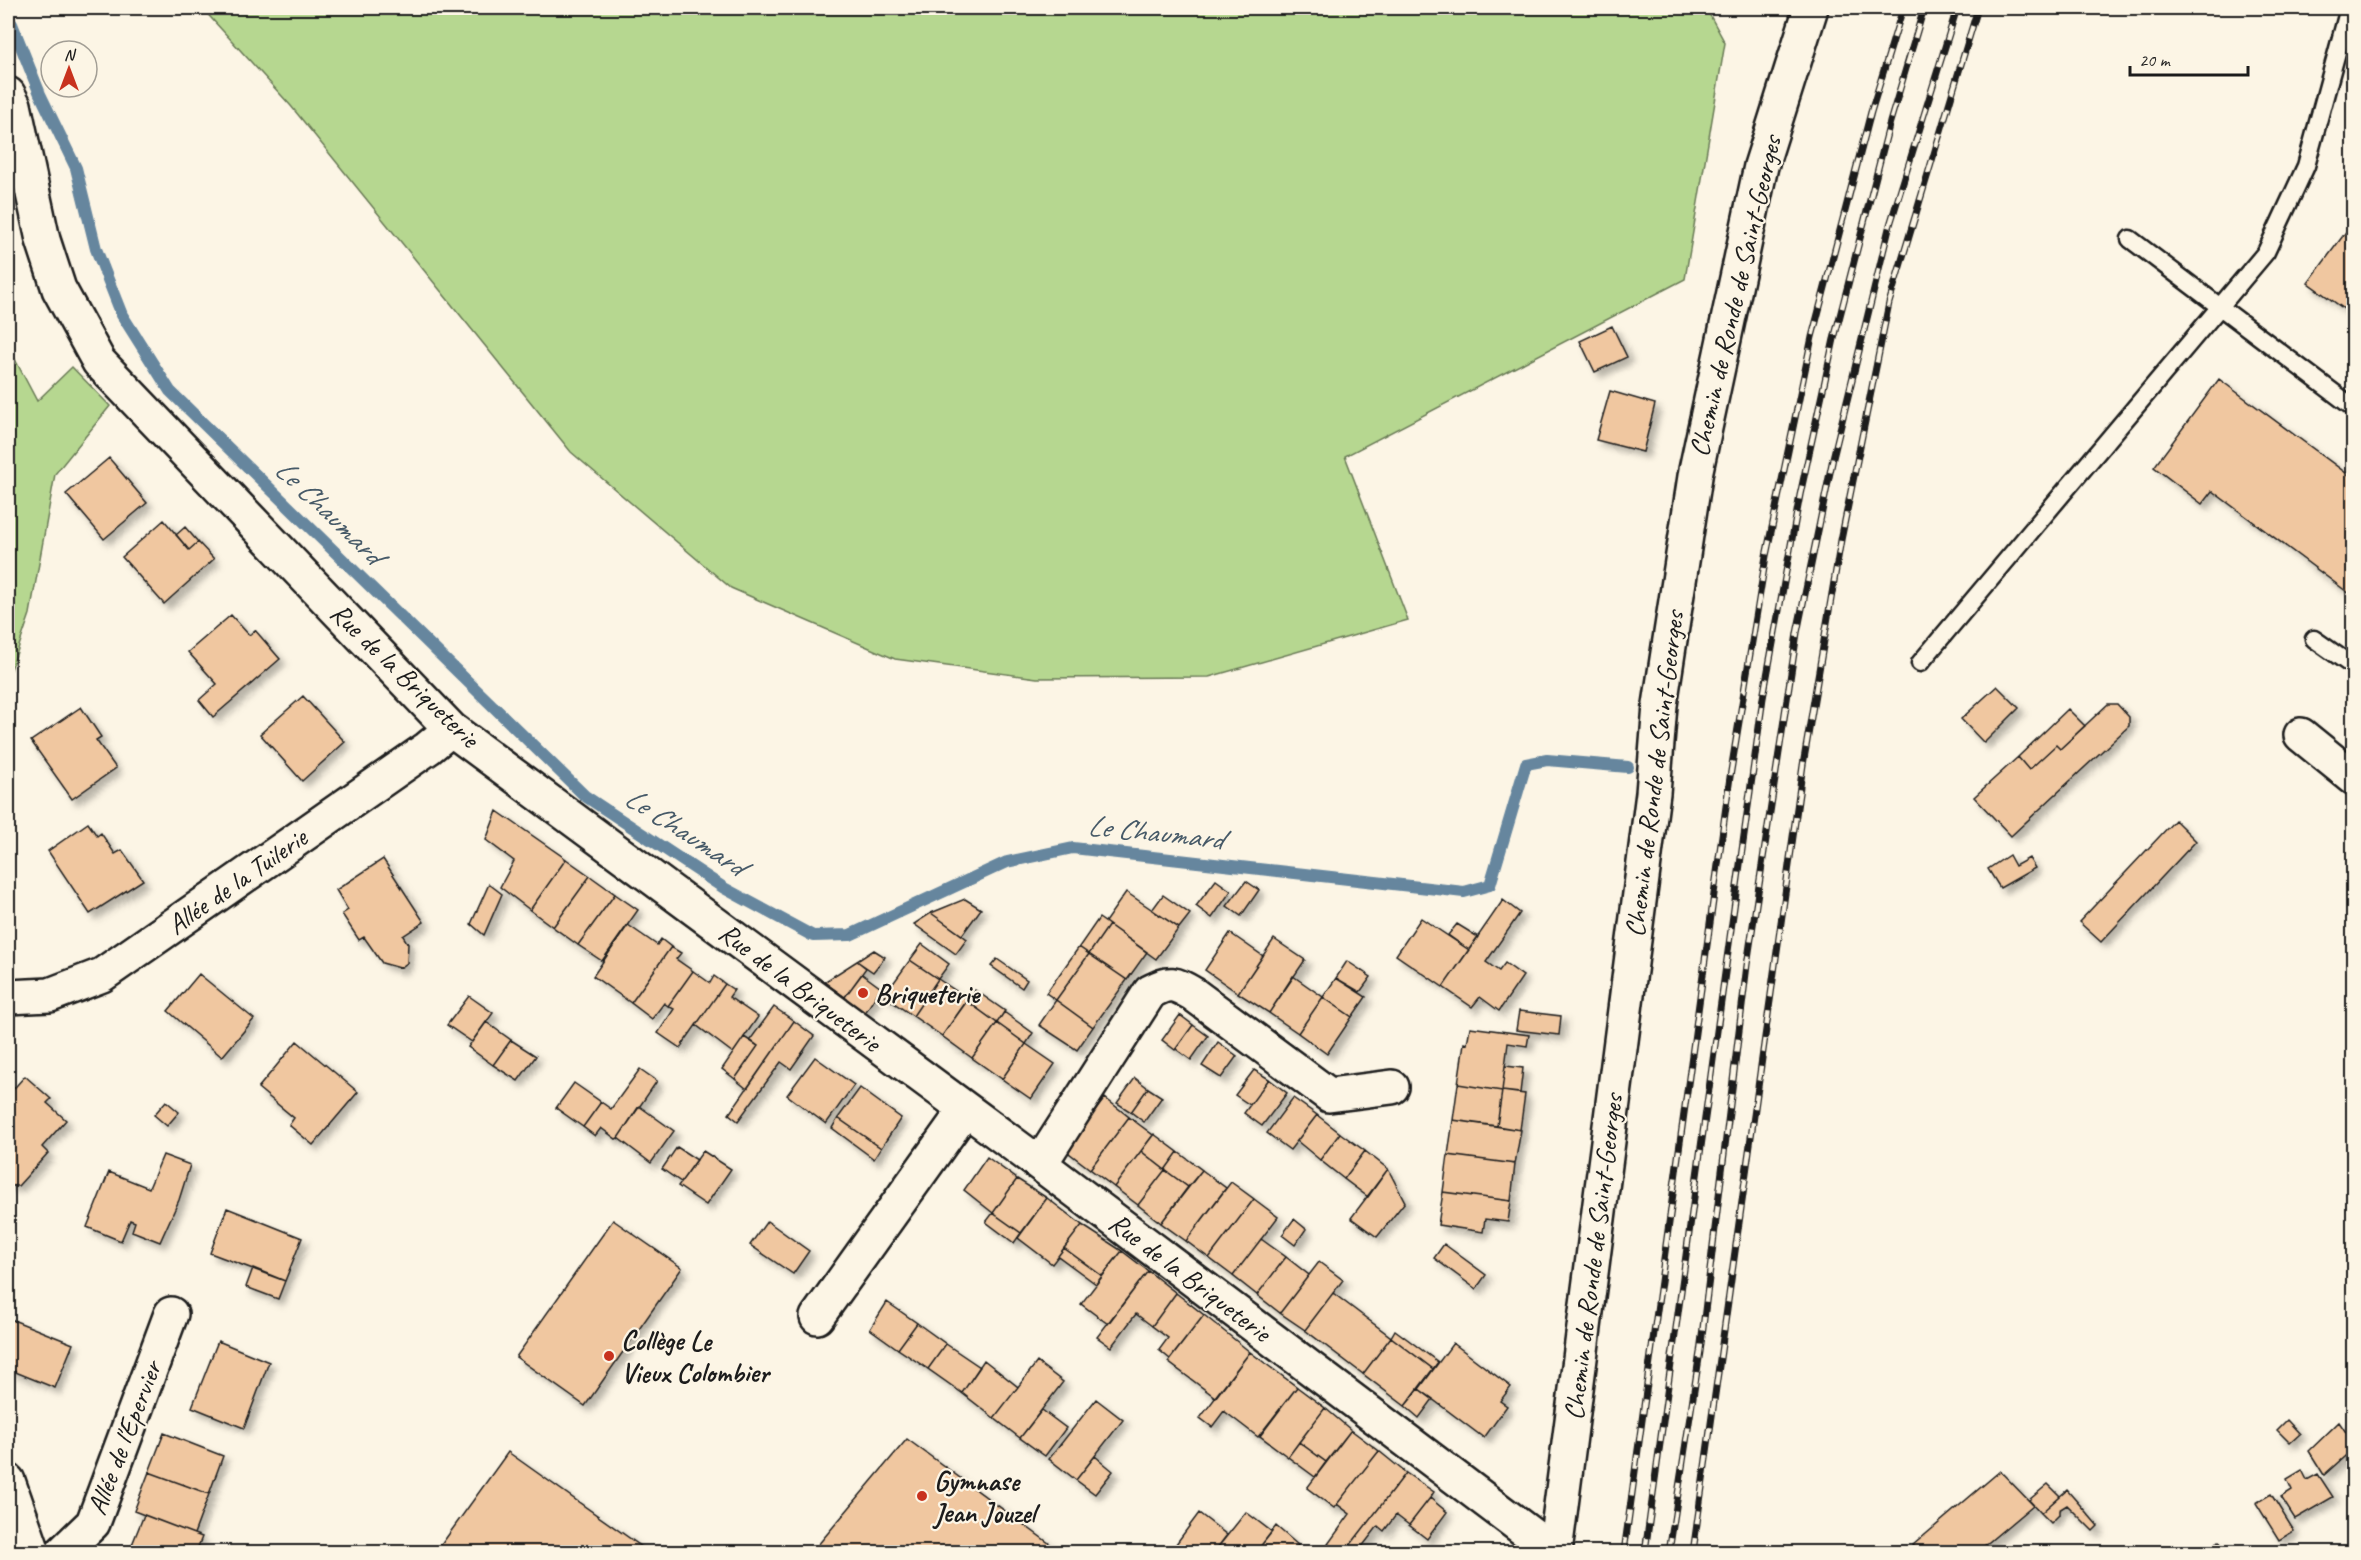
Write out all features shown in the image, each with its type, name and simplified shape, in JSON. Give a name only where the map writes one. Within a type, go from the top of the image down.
[{"type":"street","name":"Chemin de Ronde de Saint-Georges","points":[[1554,1552],[1653,793],[1660,705],[1696,470],[1761,166],[1811,8]]},
{"type":"street","name":"Rue de la Briqueterie","points":[[8,94],[14,105],[43,240],[59,289],[99,362],[451,729],[1040,1164],[1554,1552]]},
{"type":"street","name":"Allée de la Tuilerie","points":[[8,997],[50,995],[102,975],[428,748],[451,729]]},
{"type":"street","points":[[2301,735],[2354,778]]},
{"type":"street","points":[[1040,1164],[1150,992],[1165,984],[1176,984],[1193,994],[1329,1095],[1392,1087]]},
{"type":"street","points":[[817,1317],[965,1110]]},
{"type":"street","name":"Allée de l'Epervier","points":[[63,1552],[93,1523],[171,1314]]},
{"type":"street","points":[[8,1481],[33,1552]]},
{"type":"lane","points":[[1920,663],[2266,252],[2306,166],[2349,8]]},
{"type":"lane","points":[[2130,239],[2354,408]]},
{"type":"lane","points":[[2314,639],[2354,667]]},
{"type":"green space","points":[[202,8],[1706,8],[1725,43],[1685,279],[1345,456],[1408,620],[1209,677],[1037,678],[895,659],[731,588],[571,452],[291,106]]},
{"type":"green space","points":[[8,346],[37,401],[72,367],[110,406],[55,474],[30,614],[8,678]]},
{"type":"building","points":[[2354,221],[2354,316],[2308,283]]},
{"type":"building","points":[[1612,326],[1627,357],[1595,372],[1580,341]]},
{"type":"building","points":[[2219,379],[2354,479],[2354,597],[2212,491],[2202,504],[2154,467]]},
{"type":"building","points":[[1610,391],[1655,404],[1643,452],[1596,440]]},
{"type":"building","points":[[109,458],[147,503],[104,539],[66,494]]},
{"type":"building","points":[[164,520],[189,550],[198,542],[214,559],[164,604],[122,557]]},
{"type":"building","points":[[185,527],[198,542],[189,550],[176,535]]},
{"type":"building","points":[[231,615],[249,635],[255,630],[280,659],[213,717],[199,700],[217,684],[188,652]]},
{"type":"building","points":[[1997,686],[2019,708],[1984,743],[1961,719]]},
{"type":"building","points":[[303,696],[345,742],[302,781],[260,734]]},
{"type":"building","points":[[2108,704],[2117,704],[2129,717],[2129,726],[2011,836],[1974,797],[2018,757],[2029,770],[2056,745],[2060,749]]},
{"type":"building","points":[[81,707],[101,737],[96,740],[116,768],[72,799],[31,741]]},
{"type":"building","points":[[2068,709],[2085,726],[2060,749],[2056,745],[2029,770],[2018,757]]},
{"type":"building","points":[[497,811],[566,859],[530,910],[500,887],[514,861],[486,840]]},
{"type":"building","points":[[2175,820],[2196,841],[2101,942],[2079,922]]},
{"type":"building","points":[[88,823],[97,836],[101,833],[115,854],[122,850],[143,880],[90,914],[48,851]]},
{"type":"building","points":[[2009,855],[2015,866],[2029,858],[2035,868],[2000,888],[1988,869]]},
{"type":"building","points":[[383,859],[424,922],[403,936],[408,944],[407,963],[400,968],[382,963],[364,937],[359,940],[342,914],[348,910],[336,890]]},
{"type":"building","points":[[566,859],[590,876],[553,927],[530,910]]},
{"type":"building","points":[[590,876],[615,894],[578,945],[553,927]]},
{"type":"building","points":[[1216,880],[1231,891],[1212,918],[1196,906]]},
{"type":"building","points":[[1246,881],[1259,890],[1241,916],[1227,906]]},
{"type":"building","points":[[489,884],[502,894],[484,935],[471,924]]},
{"type":"building","points":[[1126,892],[1179,928],[1156,959],[1105,922]]},
{"type":"building","points":[[615,894],[638,910],[602,961],[578,945]]},
{"type":"building","points":[[1163,895],[1190,914],[1179,928],[1152,910]]},
{"type":"building","points":[[965,899],[981,909],[962,935],[931,913]]},
{"type":"building","points":[[1503,900],[1520,913],[1486,962],[1499,971],[1505,963],[1523,976],[1499,1011],[1480,997],[1472,1007],[1443,987]]},
{"type":"building","points":[[931,913],[967,939],[956,954],[914,924]]},
{"type":"building","points":[[1099,918],[1109,925],[1089,954],[1079,947]]},
{"type":"building","points":[[1421,918],[1469,950],[1443,987],[1396,955]]},
{"type":"building","points":[[1457,924],[1478,937],[1469,950],[1448,935]]},
{"type":"building","points":[[628,925],[657,945],[661,939],[671,947],[631,1003],[593,976]]},
{"type":"building","points":[[1109,925],[1147,952],[1127,980],[1089,954]]},
{"type":"building","points":[[1230,933],[1263,956],[1238,993],[1205,970]]},
{"type":"building","points":[[1274,939],[1305,960],[1269,1013],[1238,993]]},
{"type":"building","points":[[922,944],[949,964],[938,979],[910,960]]},
{"type":"building","points":[[671,947],[681,953],[676,959],[693,971],[668,1006],[664,1003],[652,1019],[631,1003]]},
{"type":"building","points":[[1079,947],[1089,954],[1056,1000],[1046,993]]},
{"type":"building","points":[[874,950],[885,957],[873,972],[857,961]]},
{"type":"building","points":[[1089,954],[1127,980],[1093,1027],[1056,1000]]},
{"type":"building","points":[[997,959],[1027,980],[1022,988],[991,966]]},
{"type":"building","points":[[910,960],[938,979],[913,1016],[884,996]]},
{"type":"building","points":[[857,961],[866,968],[845,997],[824,982]]},
{"type":"building","points":[[1347,961],[1371,977],[1360,992],[1336,978]]},
{"type":"building","points":[[693,971],[710,983],[714,976],[725,984],[680,1048],[658,1033],[674,1009],[668,1006]]},
{"type":"building","points":[[199,974],[254,1019],[222,1057],[168,1011]]},
{"type":"building","name":"Briqueterie","points":[[862,974],[881,988],[865,1013],[844,998]]},
{"type":"building","points":[[1293,976],[1323,997],[1298,1033],[1269,1013]]},
{"type":"building","points":[[1336,978],[1366,997],[1352,1017],[1323,997]]},
{"type":"building","points":[[938,979],[968,999],[942,1036],[913,1016]]},
{"type":"building","points":[[725,984],[734,990],[729,997],[758,1017],[733,1053],[696,1025]]},
{"type":"building","points":[[975,990],[1005,1011],[997,1023],[967,1001]]},
{"type":"building","points":[[469,996],[493,1013],[472,1042],[447,1025]]},
{"type":"building","points":[[1323,997],[1352,1017],[1327,1054],[1298,1033]]},
{"type":"building","points":[[1056,1000],[1093,1027],[1077,1050],[1039,1025]]},
{"type":"building","points":[[967,1001],[997,1023],[972,1058],[942,1036]]},
{"type":"building","points":[[774,1007],[794,1021],[747,1089],[735,1079],[758,1046],[750,1040]]},
{"type":"building","points":[[1519,1011],[1561,1016],[1559,1035],[1516,1030]]},
{"type":"building","points":[[1004,1012],[1033,1033],[1026,1044],[997,1023]]},
{"type":"building","points":[[1180,1015],[1193,1025],[1175,1050],[1162,1040]]},
{"type":"building","points":[[794,1021],[814,1036],[791,1069],[781,1062],[738,1121],[729,1114]]},
{"type":"building","points":[[486,1022],[511,1040],[493,1065],[468,1047]]},
{"type":"building","points":[[997,1023],[1026,1044],[1002,1079],[972,1058]]},
{"type":"building","points":[[1193,1025],[1208,1036],[1191,1060],[1176,1049]]},
{"type":"building","points":[[1470,1027],[1529,1035],[1527,1046],[1508,1043],[1502,1091],[1458,1084],[1464,1043],[1467,1044]]},
{"type":"building","points":[[744,1037],[758,1046],[735,1079],[722,1069]]},
{"type":"building","points":[[511,1040],[536,1056],[518,1081],[493,1065]]},
{"type":"building","points":[[297,1041],[358,1092],[313,1145],[289,1125],[294,1118],[258,1088]]},
{"type":"building","points":[[1218,1042],[1237,1056],[1221,1078],[1202,1066]]},
{"type":"building","points":[[1026,1044],[1055,1064],[1031,1099],[1002,1079]]},
{"type":"building","points":[[815,1057],[854,1085],[826,1124],[787,1095]]},
{"type":"building","points":[[1505,1066],[1523,1068],[1520,1093],[1502,1091]]},
{"type":"building","points":[[640,1069],[657,1081],[618,1138],[616,1139],[601,1128],[595,1136],[583,1127],[601,1102],[611,1109]]},
{"type":"building","points":[[1254,1070],[1269,1079],[1250,1105],[1235,1095]]},
{"type":"building","points":[[25,1076],[51,1099],[47,1103],[66,1120],[42,1147],[48,1153],[18,1186],[11,1186],[8,1184],[8,1095]]},
{"type":"building","points":[[1135,1078],[1148,1088],[1131,1112],[1117,1103]]},
{"type":"building","points":[[1269,1079],[1287,1093],[1262,1126],[1244,1113]]},
{"type":"building","points":[[574,1083],[601,1102],[583,1127],[556,1108]]},
{"type":"building","points":[[1458,1084],[1502,1091],[1497,1126],[1453,1120]]},
{"type":"building","points":[[860,1088],[901,1118],[881,1148],[838,1118]]},
{"type":"building","points":[[1148,1088],[1162,1097],[1144,1122],[1131,1112]]},
{"type":"building","points":[[1502,1091],[1525,1094],[1520,1130],[1497,1126]]},
{"type":"building","points":[[1105,1098],[1129,1117],[1090,1169],[1065,1150]]},
{"type":"building","points":[[1293,1098],[1317,1115],[1290,1150],[1267,1133]]},
{"type":"building","points":[[166,1101],[179,1112],[167,1126],[154,1115]]},
{"type":"building","points":[[639,1106],[674,1131],[651,1163],[618,1138]]},
{"type":"building","points":[[1317,1115],[1340,1133],[1320,1160],[1297,1141]]},
{"type":"building","points":[[1129,1117],[1153,1135],[1114,1187],[1090,1169]]},
{"type":"building","points":[[838,1118],[881,1148],[874,1159],[832,1128]]},
{"type":"building","points":[[1453,1120],[1521,1130],[1515,1164],[1448,1155]]},
{"type":"building","points":[[1340,1133],[1365,1151],[1344,1179],[1320,1160]]},
{"type":"building","points":[[1154,1134],[1178,1152],[1165,1170],[1141,1151]]},
{"type":"building","points":[[677,1147],[697,1160],[681,1182],[662,1169]]},
{"type":"building","points":[[703,1151],[731,1169],[706,1205],[678,1186]]},
{"type":"building","points":[[1141,1151],[1165,1170],[1138,1205],[1114,1187]]},
{"type":"building","points":[[1365,1151],[1388,1169],[1368,1197],[1344,1179]]},
{"type":"building","points":[[1178,1152],[1202,1170],[1188,1187],[1165,1170]]},
{"type":"building","points":[[163,1155],[190,1165],[179,1200],[160,1242],[132,1231],[135,1222],[130,1220],[121,1241],[87,1227],[109,1172],[149,1188]]},
{"type":"building","points":[[1448,1155],[1515,1164],[1511,1201],[1443,1192]]},
{"type":"building","points":[[987,1157],[1017,1179],[993,1213],[964,1190]]},
{"type":"building","points":[[1388,1169],[1405,1202],[1377,1237],[1351,1218]]},
{"type":"building","points":[[1165,1170],[1188,1187],[1161,1223],[1138,1205]]},
{"type":"building","points":[[1202,1170],[1226,1188],[1186,1241],[1161,1223]]},
{"type":"building","points":[[1017,1179],[1047,1198],[1021,1233],[993,1213]]},
{"type":"building","points":[[1231,1182],[1254,1199],[1209,1258],[1186,1241]]},
{"type":"building","points":[[1443,1192],[1511,1201],[1508,1222],[1485,1219],[1483,1232],[1438,1225]]},
{"type":"building","points":[[1047,1198],[1082,1225],[1052,1264],[1018,1238]]},
{"type":"building","points":[[1254,1199],[1278,1217],[1233,1276],[1209,1258]]},
{"type":"building","points":[[227,1208],[302,1238],[285,1281],[210,1253]]},
{"type":"building","points":[[993,1213],[1021,1233],[1014,1243],[986,1222]]},
{"type":"building","points":[[1294,1219],[1306,1229],[1295,1245],[1282,1235]]},
{"type":"building","points":[[613,1220],[682,1268],[585,1406],[516,1357]]},
{"type":"building","points":[[767,1221],[809,1251],[793,1274],[750,1245]]},
{"type":"building","points":[[1082,1225],[1122,1251],[1102,1276],[1064,1248]]},
{"type":"building","points":[[1261,1239],[1286,1257],[1257,1295],[1233,1276]]},
{"type":"building","points":[[1444,1244],[1486,1275],[1476,1289],[1434,1258]]},
{"type":"building","points":[[1064,1248],[1102,1276],[1096,1284],[1058,1256]]},
{"type":"building","points":[[1122,1251],[1148,1271],[1108,1324],[1081,1304]]},
{"type":"building","points":[[1286,1257],[1309,1275],[1280,1313],[1257,1295]]},
{"type":"building","points":[[1319,1262],[1343,1280],[1305,1330],[1280,1313]]},
{"type":"building","points":[[253,1268],[285,1281],[278,1299],[246,1287]]},
{"type":"building","points":[[1148,1271],[1176,1293],[1152,1326],[1136,1314],[1111,1347],[1097,1337]]},
{"type":"building","points":[[1176,1293],[1204,1315],[1170,1359],[1159,1350],[1168,1338],[1152,1326]]},
{"type":"building","points":[[1333,1293],[1391,1337],[1363,1374],[1305,1330]]},
{"type":"building","points":[[887,1302],[917,1323],[898,1349],[870,1329]]},
{"type":"building","points":[[1204,1315],[1250,1352],[1215,1397],[1168,1362]]},
{"type":"building","points":[[8,1318],[73,1344],[55,1388],[8,1369]]},
{"type":"building","points":[[917,1323],[946,1344],[928,1369],[898,1349]]},
{"type":"building","points":[[1395,1330],[1438,1362],[1433,1369],[1391,1337]]},
{"type":"building","points":[[1391,1337],[1433,1369],[1405,1406],[1363,1374]]},
{"type":"building","points":[[218,1341],[269,1362],[244,1428],[192,1407]]},
{"type":"building","points":[[1453,1343],[1511,1387],[1500,1401],[1507,1406],[1484,1438],[1419,1389]]},
{"type":"building","points":[[946,1344],[980,1367],[962,1393],[928,1369]]},
{"type":"building","points":[[1250,1352],[1297,1387],[1258,1437],[1224,1411],[1212,1427],[1200,1418]]},
{"type":"building","points":[[984,1360],[1018,1387],[994,1418],[962,1393]]},
{"type":"building","points":[[1037,1362],[1063,1382],[1020,1438],[994,1418]]},
{"type":"building","points":[[1297,1387],[1325,1408],[1288,1457],[1260,1436]]},
{"type":"building","points":[[1419,1389],[1433,1399],[1419,1418],[1405,1406]]},
{"type":"building","points":[[1096,1399],[1123,1420],[1076,1480],[1049,1459]]},
{"type":"building","points":[[1325,1408],[1351,1430],[1326,1462],[1299,1442]]},
{"type":"building","points":[[1042,1410],[1066,1428],[1045,1456],[1020,1438]]},
{"type":"building","points":[[2287,1420],[2300,1434],[2290,1443],[2277,1430]]},
{"type":"building","points":[[2339,1422],[2354,1444],[2354,1448],[2324,1475],[2309,1451]]},
{"type":"building","points":[[1351,1430],[1379,1451],[1334,1508],[1307,1488]]},
{"type":"building","points":[[164,1433],[223,1456],[209,1494],[149,1472]]},
{"type":"building","name":"Gymnase Jean Jouzel","points":[[907,1439],[1061,1552],[812,1552]]},
{"type":"building","points":[[1299,1442],[1326,1462],[1315,1477],[1288,1457]]},
{"type":"building","points":[[1379,1451],[1406,1473],[1345,1552],[1340,1552],[1328,1544],[1350,1514],[1337,1504]]},
{"type":"building","points":[[508,1452],[649,1552],[436,1552]]},
{"type":"building","points":[[1095,1456],[1113,1471],[1095,1494],[1076,1480]]},
{"type":"building","points":[[2302,1470],[2307,1480],[2318,1474],[2333,1497],[2295,1519],[2281,1497],[2292,1490],[2287,1479]]},
{"type":"building","points":[[2000,1471],[2033,1505],[1977,1552],[1919,1552],[1913,1545]]},
{"type":"building","points":[[149,1472],[209,1494],[194,1534],[134,1511]]},
{"type":"building","points":[[1406,1473],[1434,1492],[1430,1498],[1409,1525],[1396,1515],[1384,1531],[1378,1526],[1358,1552],[1345,1552]]},
{"type":"building","points":[[2048,1484],[2060,1496],[2041,1513],[2029,1500]]},
{"type":"building","points":[[2067,1490],[2098,1526],[2093,1531],[2067,1505],[2059,1510],[2059,1515],[2051,1523],[2041,1513]]},
{"type":"building","points":[[2271,1494],[2294,1531],[2279,1540],[2256,1503]]},
{"type":"building","points":[[1430,1498],[1447,1512],[1427,1539],[1409,1525]]},
{"type":"building","points":[[1246,1512],[1272,1532],[1256,1552],[1214,1552]]},
{"type":"building","points":[[1199,1513],[1227,1535],[1214,1552],[1170,1552]]},
{"type":"building","points":[[144,1515],[202,1537],[196,1552],[129,1552]]},
{"type":"building","points":[[1276,1526],[1298,1545],[1292,1552],[1256,1552]]},
{"type":"building","points":[[2219,1541],[2226,1552],[2207,1552],[2205,1550]]},
{"type":"waterway","name":"Le Chaumard","points":[[8,20],[12,24],[40,94],[76,168],[96,249],[122,315],[170,391],[585,796],[724,888],[813,936],[850,935],[1007,862],[1073,848],[1464,892],[1490,885],[1526,764],[1547,760],[1628,767]]},
{"type":"railway","points":[[1624,1552],[1730,777],[1766,556],[1812,337],[1871,112],[1903,8]]},
{"type":"railway","points":[[1645,1552],[1763,698],[1800,495],[1834,339],[1890,122],[1924,8]]},
{"type":"railway","points":[[1669,1552],[1700,1352],[1747,965],[1797,633],[1833,458],[1889,228],[1957,8]]},
{"type":"railway","points":[[1693,1552],[1803,765],[1841,540],[1889,303],[1978,8]]},
{"type":"place","name":"Briqueterie","points":[[863,993]]},
{"type":"place","name":"Collège Le Vieux Colombier","points":[[609,1356]]},
{"type":"place","name":"Gymnase Jean Jouzel","points":[[922,1496]]}]
